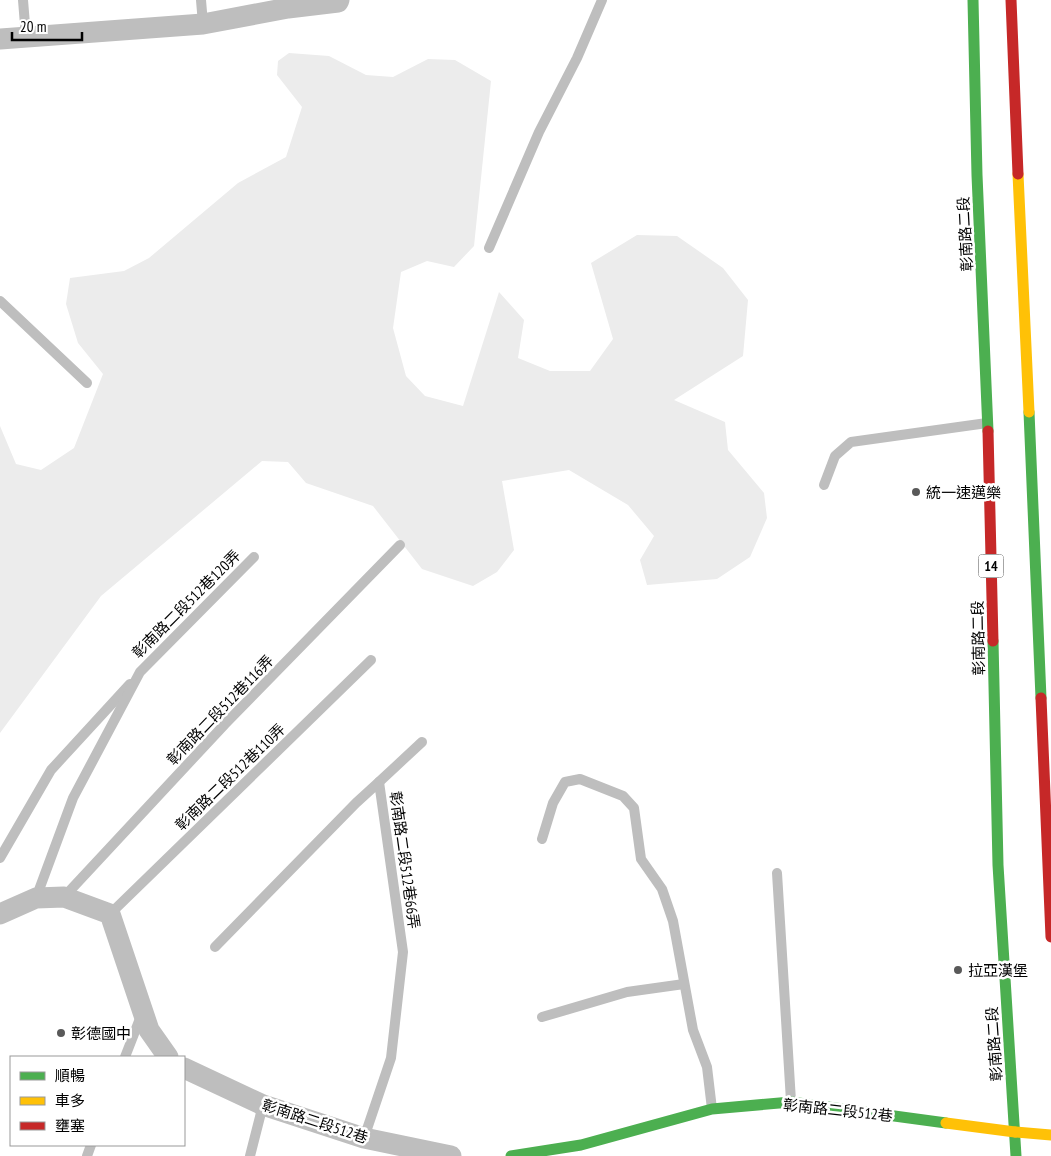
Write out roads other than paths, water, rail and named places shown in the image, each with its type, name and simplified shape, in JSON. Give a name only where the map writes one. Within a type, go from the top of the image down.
[{"type":"main road","name":"彰南路二段","points":[[973,0],[981,175],[998,865],[1016,1156]]},
{"type":"main road","points":[[1011,0],[1014,173],[1051,937]]},
{"type":"main road","name":"彰南路二段512巷","points":[[511,1156],[581,1145],[712,1109],[792,1102],[1015,1132],[1051,1135]]},
{"type":"street","points":[[0,39],[203,24],[288,4],[338,2],[339,0]]},
{"type":"street","points":[[0,914],[36,898],[64,897],[110,914],[149,1030],[167,1056]]},
{"type":"street","name":"彰南路二段512巷","points":[[185,1068],[264,1105],[364,1138],[451,1156]]},
{"type":"lane","points":[[23,0],[26,37]]},
{"type":"lane","points":[[201,0],[203,24]]},
{"type":"lane","points":[[489,248],[539,132],[576,58],[602,0]]},
{"type":"lane","points":[[0,301],[87,383]]},
{"type":"lane","points":[[824,485],[835,456],[851,442],[988,423]]},
{"type":"lane","name":"彰南路二段512巷116弄","points":[[64,897],[225,724],[400,545]]},
{"type":"lane","name":"彰南路二段512巷120弄","points":[[0,858],[51,770],[140,672],[254,557]]},
{"type":"lane","name":"彰南路二段512巷110弄","points":[[110,914],[371,660]]},
{"type":"lane","name":"彰南路二段512巷120弄","points":[[36,898],[73,798],[140,672]]},
{"type":"lane","points":[[379,782],[422,742]]},
{"type":"lane","points":[[542,839],[553,803],[566,782],[580,779],[623,796],[634,808],[641,859],[662,889],[670,913],[693,1030],[707,1067],[712,1109]]},
{"type":"lane","name":"彰南路二段512巷66弄","points":[[215,947],[356,803],[379,782]]},
{"type":"lane","name":"彰南路二段512巷66弄","points":[[364,1138],[391,1058],[403,952],[379,782]]},
{"type":"lane","points":[[777,873],[792,1102]]},
{"type":"lane","points":[[542,1018],[627,992],[684,984]]},
{"type":"lane","points":[[125,1056],[143,1011]]},
{"type":"lane","points":[[250,1156],[264,1105]]},
{"type":"place","name":"統一速邁樂","points":[[916,492]]},
{"type":"place","name":"拉亞漢堡","points":[[958,970]]},
{"type":"place","name":"彰德國中","points":[[61,1033]]}]
